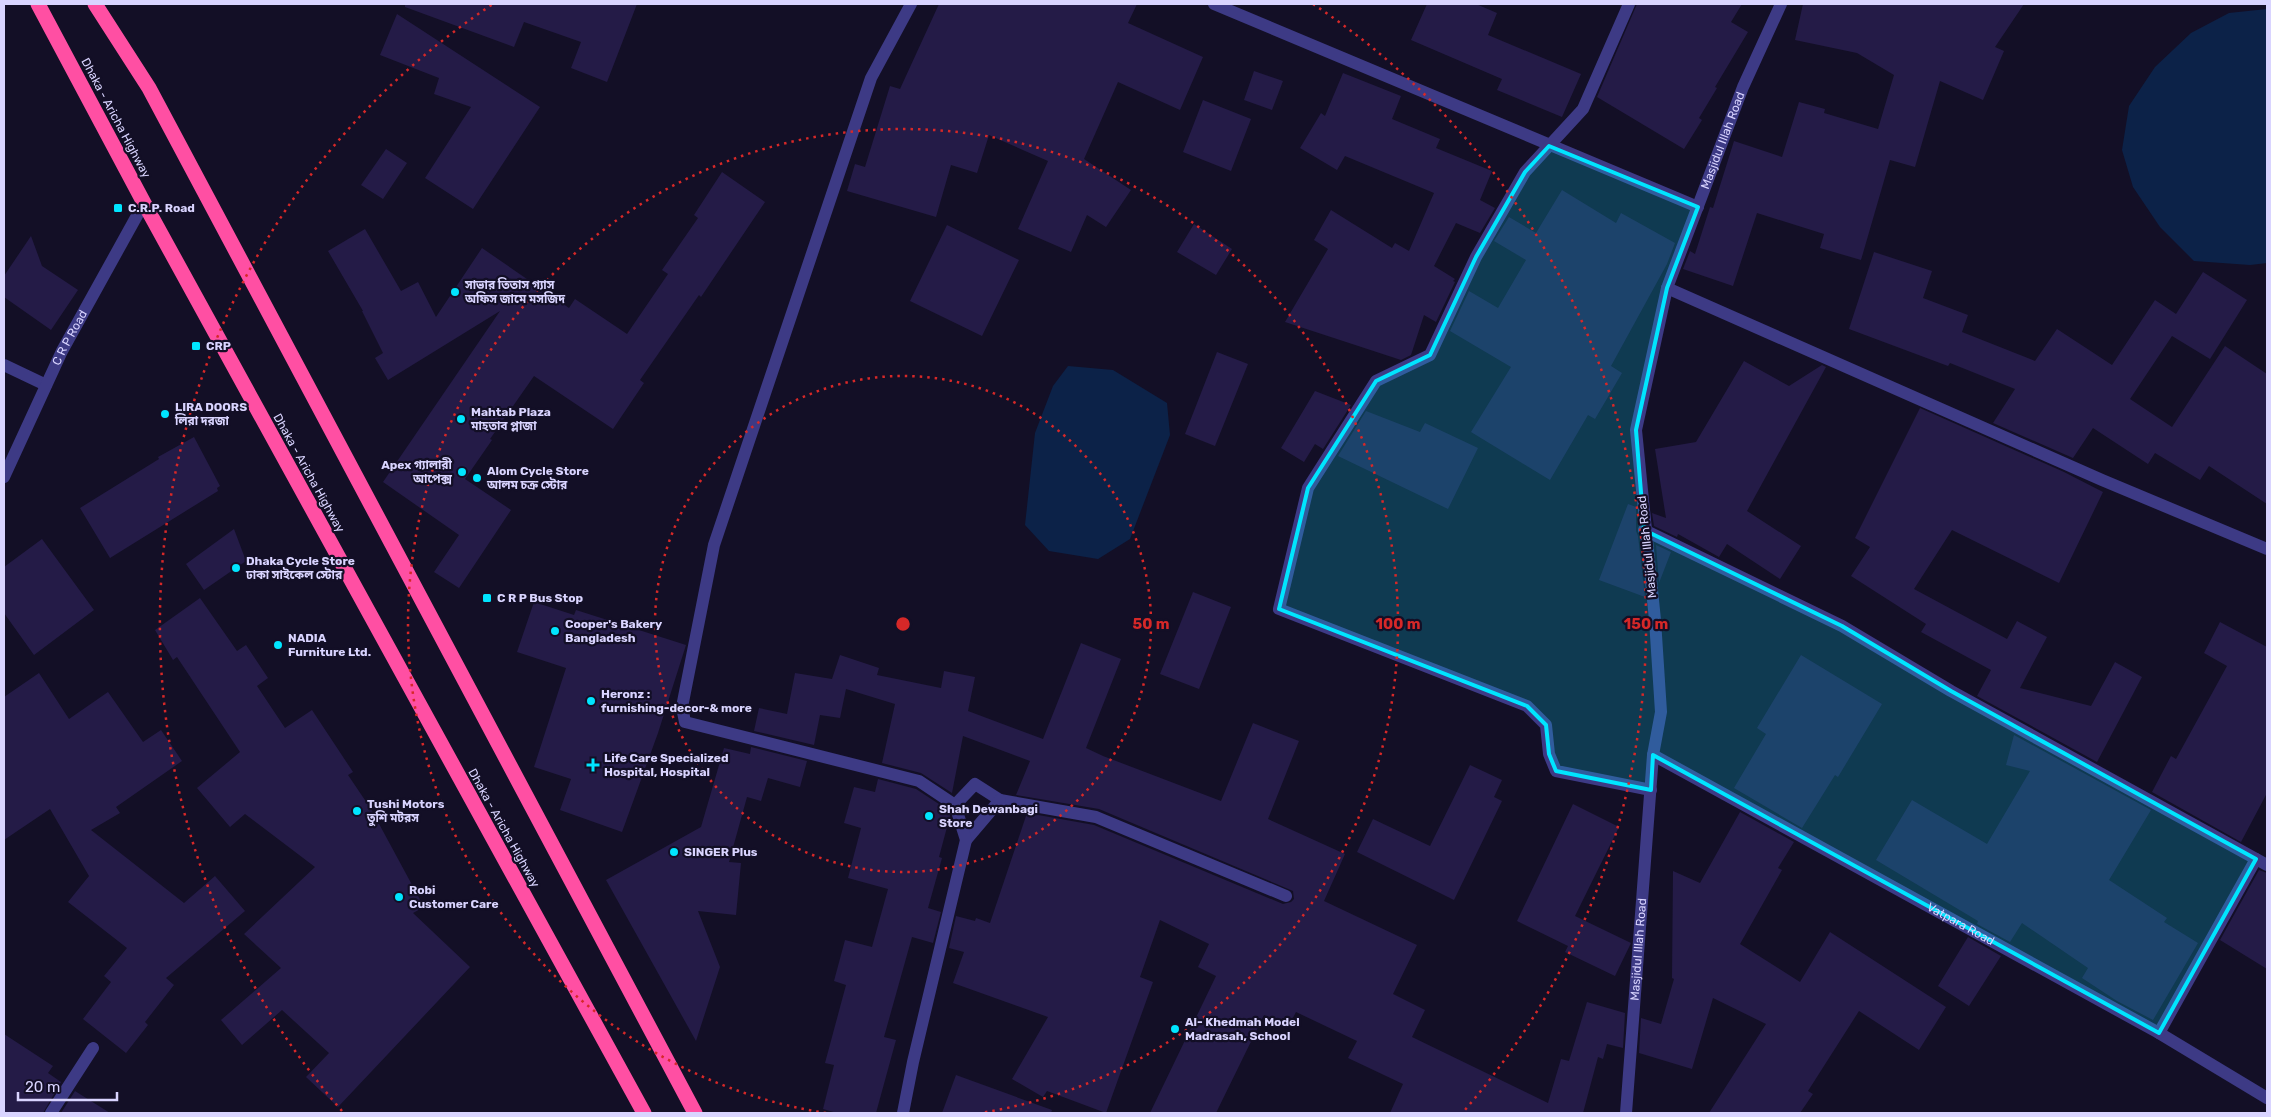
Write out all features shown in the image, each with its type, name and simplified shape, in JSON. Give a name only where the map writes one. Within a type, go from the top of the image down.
[{"type":"highway","name":"Dhaka - Aricha Highway","points":[[38,4],[144,203],[644,1113]]},
{"type":"highway","points":[[95,4],[154,96],[695,1113]]},
{"type":"street","points":[[911,4],[871,78],[714,545],[682,707],[685,722],[809,752],[919,782],[955,805],[966,840]]},
{"type":"street","points":[[1214,4],[1698,207]]},
{"type":"street","points":[[1630,4],[1583,109],[1525,172],[1476,257],[1430,354],[1376,382],[1308,488],[1279,609],[1527,706],[1546,725],[1549,754],[1556,771],[1651,790]]},
{"type":"street","name":"Masjidul Illah Road","points":[[1626,1113],[1653,754],[1661,712],[1655,620],[1644,530],[1636,430],[1667,288],[1743,87],[1781,4]]},
{"type":"street","name":"C R P Road","points":[[4,477],[62,351],[144,203]]},
{"type":"street","points":[[1667,288],[2102,480],[2267,549]]},
{"type":"street","points":[[4,365],[46,385]]},
{"type":"street","points":[[1644,530],[1842,626],[1951,691],[2262,862],[2159,1033]]},
{"type":"street","name":"Vatpara Road","points":[[1653,754],[2159,1033],[2267,1098]]},
{"type":"street","points":[[955,805],[975,784],[1000,800],[1096,817],[1286,896]]},
{"type":"street","points":[[903,1113],[913,1062],[966,840],[1000,800]]},
{"type":"street","points":[[51,1113],[93,1048]]},
{"type":"highlighted area","points":[[1549,146],[1698,207],[1667,288],[1636,430],[1644,530],[1842,626],[1951,691],[2256,859],[2159,1033],[1653,755],[1651,790],[1556,771],[1549,754],[1546,725],[1527,706],[1279,609],[1308,488],[1376,381],[1430,355],[1476,257],[1525,172]]},
{"type":"water","points":[[2267,9],[2267,263],[2250,265],[2194,261],[2160,227],[2133,187],[2122,150],[2129,106],[2155,67],[2191,33],[2229,13]]},
{"type":"water","points":[[1068,366],[1113,370],[1167,403],[1170,435],[1130,539],[1098,559],[1049,551],[1025,525],[1035,433],[1053,386]]},
{"type":"building","points":[[405,4],[637,4],[607,82],[571,68],[581,42],[524,22],[514,47],[405,7]]},
{"type":"building","points":[[939,4],[1137,4],[1128,23],[1203,57],[1180,110],[1118,82],[1084,159],[1131,190],[1106,227],[1087,215],[1071,252],[1018,229],[1048,161],[989,135],[977,173],[951,165],[936,217],[847,191],[855,164],[865,167],[890,86],[900,89]]},
{"type":"building","points":[[1427,4],[1476,4],[1497,13],[1488,35],[1581,74],[1562,117],[1497,90],[1502,79],[1411,40]]},
{"type":"building","points":[[1637,4],[1742,4],[1731,22],[1748,32],[1715,87],[1717,88],[1699,118],[1702,120],[1684,149],[1597,97]]},
{"type":"building","points":[[1803,4],[2024,4],[1995,47],[2004,51],[1983,100],[1940,81],[1915,167],[1890,160],[1861,260],[1820,248],[1824,234],[1757,213],[1733,286],[1683,269],[1690,251],[1695,254],[1710,207],[1713,208],[1734,141],[1782,157],[1799,102],[1825,109],[1824,113],[1878,129],[1894,75],[1857,53],[1795,40]]},
{"type":"building","points":[[397,14],[540,107],[473,209],[425,178],[471,107],[434,94],[439,78],[380,55]]},
{"type":"building","points":[[1254,71],[1283,81],[1272,110],[1244,100]]},
{"type":"building","points":[[1343,73],[1401,96],[1392,119],[1440,139],[1436,148],[1492,171],[1480,200],[1495,208],[1480,233],[1456,223],[1434,266],[1455,279],[1453,281],[1455,282],[1436,322],[1424,315],[1411,355],[1401,360],[1285,322],[1328,249],[1314,240],[1331,210],[1392,248],[1395,243],[1409,251],[1434,193],[1345,156],[1337,170],[1300,148],[1321,113],[1325,116]]},
{"type":"building","points":[[1203,100],[1251,119],[1231,171],[1183,152]]},
{"type":"building","points":[[386,149],[407,163],[383,199],[361,185]]},
{"type":"building","points":[[722,172],[765,202],[701,297],[699,295],[640,380],[644,383],[613,429],[534,376],[465,479],[511,510],[459,588],[434,572],[459,535],[383,482],[500,311],[388,380],[375,358],[383,353],[363,311],[328,251],[365,229],[401,291],[418,282],[436,317],[482,248],[569,308],[575,299],[627,334],[668,274],[662,270],[698,218],[694,215]]},
{"type":"building","points":[[1562,190],[1616,223],[1621,213],[1675,243],[1667,264],[1611,366],[1622,373],[1595,419],[1588,415],[1550,480],[1471,432],[1511,367],[1450,331],[1469,291],[1498,308],[1526,260],[1494,241],[1509,217],[1536,233]]},
{"type":"building","points":[[1194,224],[1232,249],[1216,275],[1177,252]]},
{"type":"building","points":[[947,225],[1019,260],[982,336],[910,301]]},
{"type":"building","points":[[31,236],[42,266],[78,290],[51,330],[4,297],[4,276]]},
{"type":"building","points":[[1874,252],[1932,271],[1923,298],[1968,315],[1962,332],[2035,361],[2057,329],[2112,365],[2155,300],[2176,314],[2203,272],[2247,300],[2210,359],[2172,336],[2130,399],[2172,427],[2225,346],[2267,374],[2267,504],[2209,466],[2200,480],[2155,453],[2148,464],[2093,428],[2073,458],[1993,423],[2015,389],[1950,363],[1948,366],[1849,329]]},
{"type":"building","points":[[1217,352],[1248,364],[1215,446],[1185,434]]},
{"type":"building","points":[[1744,361],[1789,386],[1822,365],[1826,367],[1747,511],[1801,546],[1780,579],[1727,544],[1719,557],[1678,534],[1677,537],[1654,526],[1652,513],[1666,518],[1655,449],[1696,442]]},
{"type":"building","points":[[1315,391],[1351,405],[1323,449],[1315,444],[1304,462],[1281,448]]},
{"type":"building","points":[[1920,408],[2064,472],[2103,492],[2059,583],[1952,530],[1914,589],[2007,639],[2017,621],[2047,637],[2020,688],[2091,706],[2115,662],[2142,677],[2097,762],[1977,696],[1991,670],[1921,632],[1926,624],[1851,576],[1870,547],[1855,538]]},
{"type":"building","points":[[1366,411],[1420,432],[1425,423],[1478,448],[1448,509],[1338,456]]},
{"type":"building","points":[[194,437],[220,486],[217,488],[218,491],[110,558],[80,508],[159,459],[158,457]]},
{"type":"building","points":[[1628,504],[1636,507],[1636,531],[1645,597],[1599,580]]},
{"type":"building","points":[[234,529],[246,561],[204,590],[186,564]]},
{"type":"building","points":[[42,539],[94,610],[34,655],[4,613],[4,567]]},
{"type":"building","points":[[1656,545],[1671,552],[1659,583]]},
{"type":"building","points":[[1193,592],[1231,607],[1199,689],[1160,674]]},
{"type":"building","points":[[200,598],[237,651],[246,645],[268,678],[257,686],[285,728],[312,710],[353,772],[348,775],[371,809],[424,907],[413,913],[470,967],[338,1107],[306,1077],[329,1053],[282,1010],[242,1045],[221,1020],[281,968],[244,934],[315,867],[245,814],[230,827],[197,788],[240,752],[177,657],[173,660],[155,630]]},
{"type":"building","points":[[534,602],[574,615],[576,610],[686,645],[658,733],[622,832],[560,810],[571,779],[534,767],[566,668],[517,652]]},
{"type":"building","points":[[2220,622],[2267,647],[2267,793],[2241,842],[2152,792],[2171,756],[2176,759],[2227,666],[2204,653]]},
{"type":"building","points":[[1081,643],[1121,659],[1086,748],[1103,756],[1221,801],[1253,723],[1299,741],[1268,819],[1345,854],[1324,901],[1417,945],[1393,994],[1425,1010],[1412,1037],[1548,1103],[1561,1059],[1569,1061],[1587,1002],[1625,1013],[1623,1048],[1607,1044],[1603,1059],[1598,1057],[1583,1113],[1390,1113],[1403,1084],[1348,1058],[1357,1041],[1296,1012],[1288,1027],[1264,1015],[1216,1113],[1150,1113],[1216,976],[1198,967],[1209,944],[1160,920],[1140,977],[1153,982],[1106,1113],[1047,1091],[1043,1097],[1012,1079],[1048,1017],[953,983],[964,952],[949,948],[956,916],[975,921],[976,918],[990,923],[1027,813],[1094,825],[1283,904],[1294,899],[1293,891],[1099,809],[1016,795],[1030,761],[963,736],[952,793],[921,773],[882,763],[895,704],[846,689],[840,718],[820,715],[814,745],[754,731],[759,708],[787,714],[795,673],[832,679],[840,655],[879,668],[877,675],[941,688],[944,671],[975,677],[968,711],[1043,739]]},
{"type":"building","points":[[1801,655],[1882,704],[1838,777],[1835,775],[1802,828],[1734,788],[1766,734],[1757,728]]},
{"type":"building","points":[[39,673],[69,719],[108,692],[143,742],[161,730],[182,761],[116,807],[120,813],[91,830],[184,903],[215,876],[245,911],[166,978],[174,985],[145,1022],[148,1025],[126,1053],[83,1019],[111,982],[104,976],[127,948],[68,902],[89,876],[50,809],[4,840],[4,697]]},
{"type":"building","points":[[2014,735],[2151,810],[2109,880],[2167,918],[2164,922],[2198,943],[2153,1020],[2117,1001],[2082,978],[2088,968],[2022,923],[2010,942],[1977,924],[1978,921],[1876,860],[1912,800],[1987,844],[2030,771],[2006,765]]},
{"type":"building","points":[[751,747],[807,761],[800,787],[768,778],[761,801],[747,797],[729,862],[741,863],[736,915],[698,911],[720,967],[696,1041],[606,880],[701,827],[724,748],[750,754]]},
{"type":"building","points":[[1470,765],[1502,780],[1494,797],[1502,801],[1454,900],[1357,852],[1373,819],[1430,846]]},
{"type":"building","points":[[878,779],[916,789],[948,810],[950,816],[939,857],[942,858],[928,908],[941,912],[933,943],[912,937],[884,1037],[896,1040],[876,1113],[837,1113],[823,1109],[834,1065],[825,1063],[846,985],[834,981],[845,940],[872,947],[888,889],[848,878],[861,828],[844,823],[854,787],[875,792]]},
{"type":"building","points":[[1573,804],[1619,827],[1575,916],[1631,943],[1615,976],[1565,952],[1568,946],[1517,921]]},
{"type":"building","points":[[1740,812],[1794,842],[1778,868],[1782,870],[1740,944],[1800,982],[1830,932],[1946,1007],[1919,1050],[1859,1011],[1808,1091],[1813,1094],[1800,1113],[1709,1113],[1766,1024],[1713,998],[1692,1069],[1639,1053],[1641,1018],[1661,1024],[1674,979],[1672,978],[1673,871],[1700,883]]},
{"type":"building","points":[[2259,870],[2267,873],[2267,969],[2220,940]]},
{"type":"building","points":[[1968,937],[2001,956],[1969,1006],[1938,986]]},
{"type":"building","points":[[4,1034],[53,1066],[48,1073],[61,1082],[43,1113],[4,1113]]},
{"type":"building","points":[[956,1075],[1052,1110],[1051,1113],[942,1113]]},
{"type":"building","points":[[75,1091],[110,1113],[61,1113]]},
{"type":"place","name":"C.R.P. Road","points":[[118,208]]},
{"type":"place","name":"সাভার তিতাস গ্যাস অফিস জামে মসজিদ","points":[[455,292]]},
{"type":"place","name":"CRP","points":[[196,346]]},
{"type":"place","name":"LIRA DOORS লিরা দরজা","points":[[165,414]]},
{"type":"place","name":"Mahtab Plaza মাহতাব প্লাজা","points":[[461,419]]},
{"type":"place","name":"Apex গ্যালারী আপেক্স","points":[[462,472]]},
{"type":"place","name":"Alom Cycle Store আলম চক্র স্টোর","points":[[477,478]]},
{"type":"place","name":"Dhaka Cycle Store ঢাকা সাইকেল স্টোর","points":[[236,568]]},
{"type":"place","name":"C R P Bus Stop","points":[[487,598]]},
{"type":"place","name":"Cooper's Bakery Bangladesh","points":[[555,631]]},
{"type":"place","name":"NADIA Furniture Ltd.","points":[[278,645]]},
{"type":"place","name":"Heronz : furnishing-decor-& more","points":[[591,701]]},
{"type":"place","name":"Life Care Specialized Hospital, Hospital","points":[[593,765]]},
{"type":"place","name":"Tushi Motors তুশি মটরস","points":[[357,811]]},
{"type":"place","name":"Shah Dewanbagi Store","points":[[929,816]]},
{"type":"place","name":"SINGER Plus","points":[[674,852]]},
{"type":"place","name":"Robi Customer Care","points":[[399,897]]},
{"type":"place","name":"Al- Khedmah Model Madrasah, School","points":[[1175,1029]]}]
